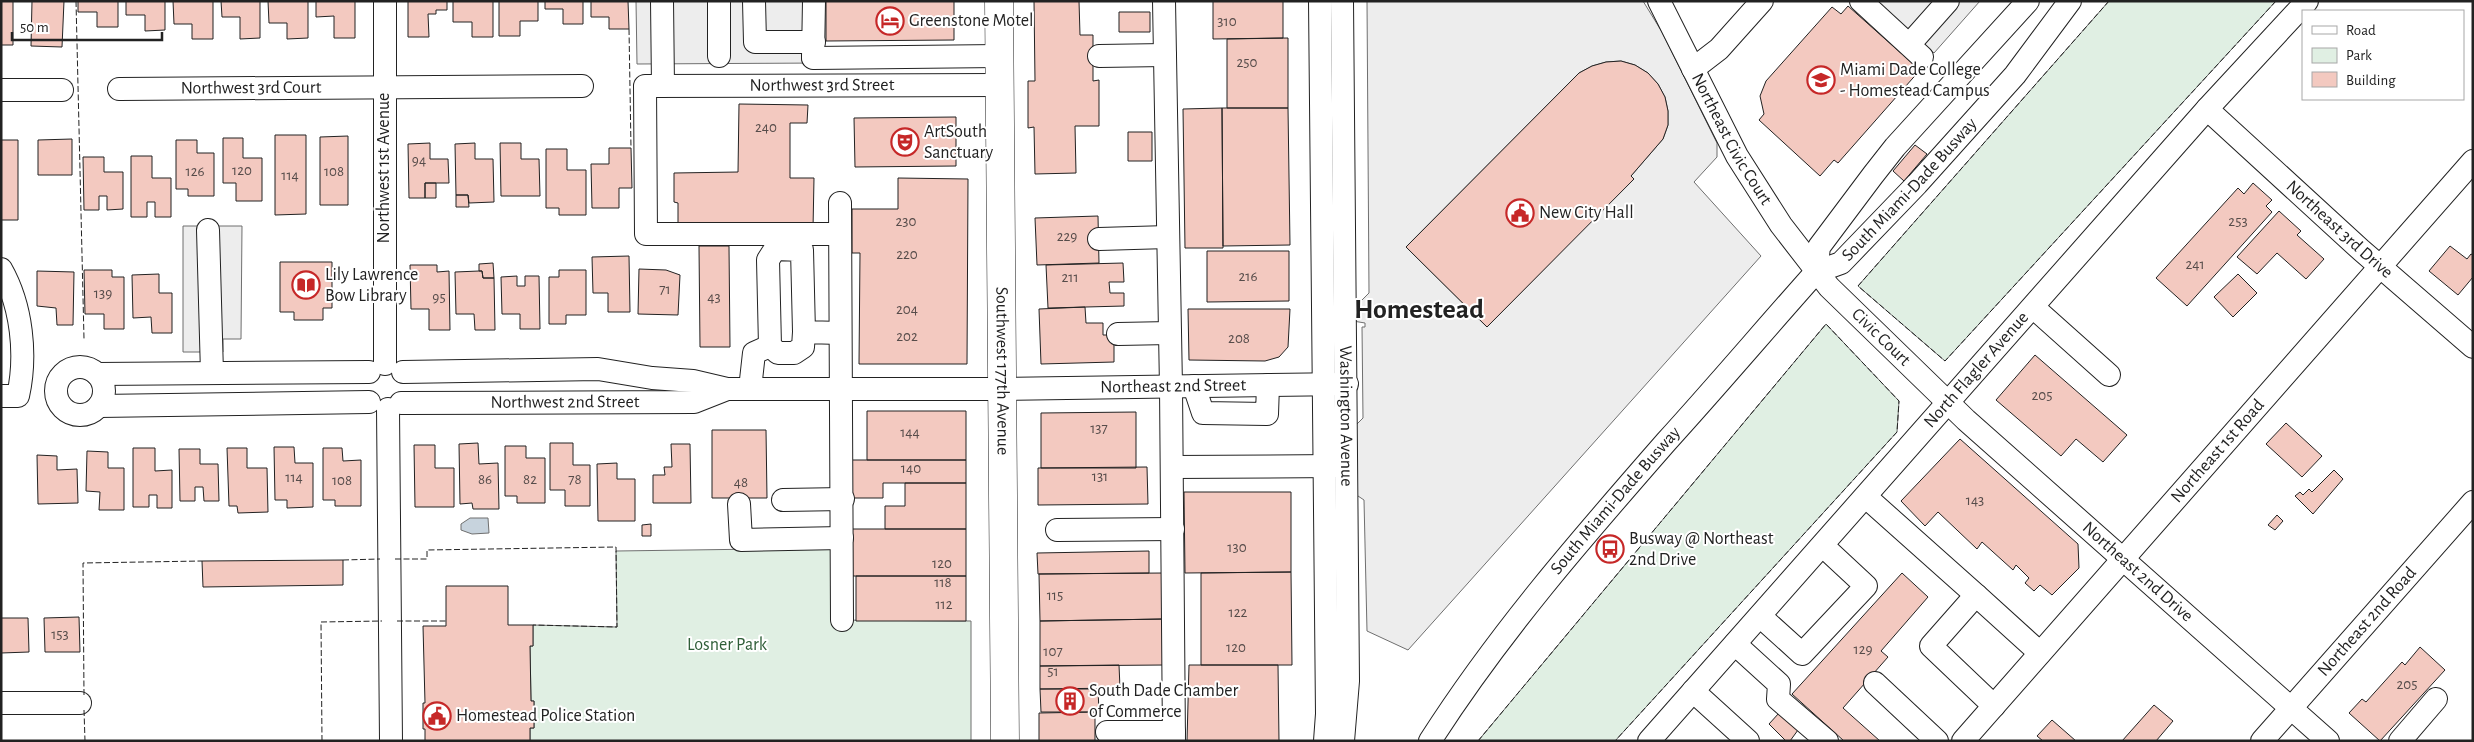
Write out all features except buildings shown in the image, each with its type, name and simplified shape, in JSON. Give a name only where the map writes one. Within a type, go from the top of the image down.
[{"type":"main road","name":"Southwest 177th Avenue","points":[[999,1],[1005,741]]},
{"type":"street","name":"Northwest 1st Avenue","points":[[384,1],[385,369]]},
{"type":"street","points":[[662,1],[654,86],[646,234],[840,234]]},
{"type":"street","points":[[719,1],[719,56]]},
{"type":"street","points":[[754,1],[755,42],[813,50],[999,56]]},
{"type":"street","points":[[813,86],[814,1]]},
{"type":"street","points":[[1107,732],[1174,736],[1173,530],[1164,1]]},
{"type":"street","name":"Washington Avenue","points":[[1320,1],[1324,385],[1336,466],[1348,681],[1342,741]]},
{"type":"street","name":"Washington Avenue","points":[[1325,741],[1336,466],[1346,384],[1342,1]]},
{"type":"street","name":"Northeast Civic Court","points":[[1658,1],[1737,156],[1781,225],[1816,272]]},
{"type":"street","points":[[1694,69],[1719,50],[1762,1]]},
{"type":"street","points":[[1860,1],[1919,47],[1948,1]]},
{"type":"street","name":"South Miami-Dade Busway","points":[[1816,272],[1819,247],[1895,147],[2028,1]]},
{"type":"street","name":"South Miami-Dade Busway","points":[[1430,741],[1474,675],[1544,582],[1816,272],[1841,263],[1911,191],[2014,75],[2070,1]]},
{"type":"street","name":"North Flagler Avenue","points":[[1649,741],[1948,402],[2034,308],[2207,109],[2307,1]]},
{"type":"street","points":[[1099,56],[1165,56]]},
{"type":"street","name":"Northwest 3rd Street","points":[[654,86],[999,85]]},
{"type":"street","points":[[384,87],[582,86]]},
{"type":"street","name":"Northwest 3rd Court","points":[[119,89],[384,87]]},
{"type":"street","points":[[1,90],[62,90]]},
{"type":"street","name":"Northeast 3rd Drive","points":[[2207,109],[2380,266],[2473,347]]},
{"type":"street","name":"Northeast 1st Road","points":[[1963,741],[2473,161]]},
{"type":"street","points":[[840,203],[843,499],[842,620]]},
{"type":"street","points":[[208,230],[212,373]]},
{"type":"street","points":[[1098,239],[1168,237]]},
{"type":"street","points":[[775,249],[802,250],[804,332],[803,346],[794,354],[778,354],[770,346],[768,260],[775,249]]},
{"type":"street","points":[[1,269],[14,298],[23,350],[24,370],[10,396]]},
{"type":"street","name":"Civic Court","points":[[1816,272],[1840,300],[1948,402]]},
{"type":"street","points":[[2034,308],[2109,375]]},
{"type":"street","points":[[804,332],[840,333]]},
{"type":"street","points":[[1118,334],[1170,333]]},
{"type":"street","points":[[750,389],[754,353],[770,346]]},
{"type":"street","points":[[84,367],[97,374],[104,390],[99,406],[86,414],[71,413],[60,403],[57,388],[59,381],[69,370],[84,367]]},
{"type":"street","points":[[385,369],[408,388],[386,405],[363,390],[365,377],[385,369]]},
{"type":"street","name":"Northwest 2nd Street","points":[[97,374],[385,369],[598,369],[652,378],[693,381],[727,389],[1002,389]]},
{"type":"street","points":[[531,370],[531,402]]},
{"type":"street","points":[[652,378],[652,402]]},
{"type":"street","name":"Northeast 2nd Street","points":[[1002,389],[1346,384]]},
{"type":"street","name":"Northwest 2nd Street","points":[[99,406],[694,402],[727,389]]},
{"type":"street","name":"Northeast 2nd Drive","points":[[1948,402],[2328,741]]},
{"type":"street","points":[[386,405],[390,741]]},
{"type":"street","points":[[1172,467],[1336,466]]},
{"type":"street","points":[[1866,497],[2040,653]]},
{"type":"street","points":[[783,500],[843,499]]},
{"type":"street","name":"Northeast 2nd Road","points":[[2262,741],[2473,502]]},
{"type":"street","points":[[739,504],[741,540],[842,538]]},
{"type":"street","points":[[1057,530],[1173,530]]},
{"type":"street","points":[[1760,616],[1802,654],[1866,586],[1822,546]]},
{"type":"street","points":[[1976,596],[1931,646],[1994,706]]},
{"type":"street","points":[[1735,644],[1779,684],[1778,699],[1827,741]]},
{"type":"street","points":[[1875,683],[1938,741]]},
{"type":"street","points":[[1692,691],[1748,741]]},
{"type":"street","points":[[2400,741],[2436,699]]},
{"type":"street","points":[[1,702],[80,703]]},
{"type":"green space","points":[[2109,1],[2276,1],[1945,361],[1858,286]]},
{"type":"green space","points":[[1826,324],[1899,401],[1897,432],[1615,741],[1478,741]]},
{"type":"green space","name":"Losner Park","points":[[833,548],[833,620],[971,621],[971,741],[530,741],[530,728],[534,728],[534,701],[531,701],[530,646],[533,646],[533,625],[617,627],[616,551]]},
{"type":"shaded area","points":[[636,1],[822,1],[823,63],[637,64]]},
{"type":"shaded area","points":[[1367,1],[1643,1],[1662,32],[1717,143],[1717,157],[1694,182],[1761,256],[1408,650],[1367,631],[1364,500],[1355,494],[1353,428],[1363,418],[1362,327],[1365,327],[1365,323],[1353,321],[1352,310],[1369,293]],"holes":[[[1621,61],[1635,65],[1648,73],[1658,84],[1665,97],[1668,125],[1663,139],[1631,176],[1633,179],[1487,327],[1406,247],[1579,73],[1592,66],[1606,62]]]},
{"type":"shaded area","points":[[1875,1],[1980,1],[1934,53]]},
{"type":"shaded area","points":[[183,226],[242,226],[241,339],[223,339],[223,352],[183,352]]},
{"type":"shaded area","points":[[470,518],[488,518],[489,533],[472,534],[461,530],[461,524]]},
{"type":"fence","points":[[76,1],[84,339]]},
{"type":"fence","points":[[2109,1],[1858,286],[1945,361],[2276,1]]},
{"type":"fence","points":[[629,29],[631,148]]},
{"type":"fence","points":[[1478,741],[1826,324],[1899,401],[1897,432],[1615,741]]},
{"type":"fence","points":[[395,559],[427,559],[427,550],[616,547],[617,627],[533,625]]},
{"type":"fence","points":[[343,560],[380,559]]},
{"type":"fence","points":[[84,695],[83,563],[202,561]]},
{"type":"fence","points":[[322,741],[321,622],[382,621]]},
{"type":"fence","points":[[397,621],[446,621]]},
{"type":"fence","points":[[84,710],[85,741]]},
{"type":"place","name":"Greenstone Motel","points":[[890,21]]},
{"type":"place","name":"Miami Dade College - Homestead Campus","points":[[1821,80]]},
{"type":"place","name":"ArtSouth Sanctuary","points":[[905,142]]},
{"type":"place","name":"New City Hall","points":[[1520,213]]},
{"type":"place","name":"Lily Lawrence Bow Library","points":[[306,285]]},
{"type":"place","name":"Busway @ Northeast 2nd Drive","points":[[1610,549]]},
{"type":"place","name":"South Dade Chamber of Commerce","points":[[1070,701]]},
{"type":"place","name":"Homestead Police Station","points":[[437,716]]},
{"type":"district","name":"Homestead","points":[[1419,310]]}]
